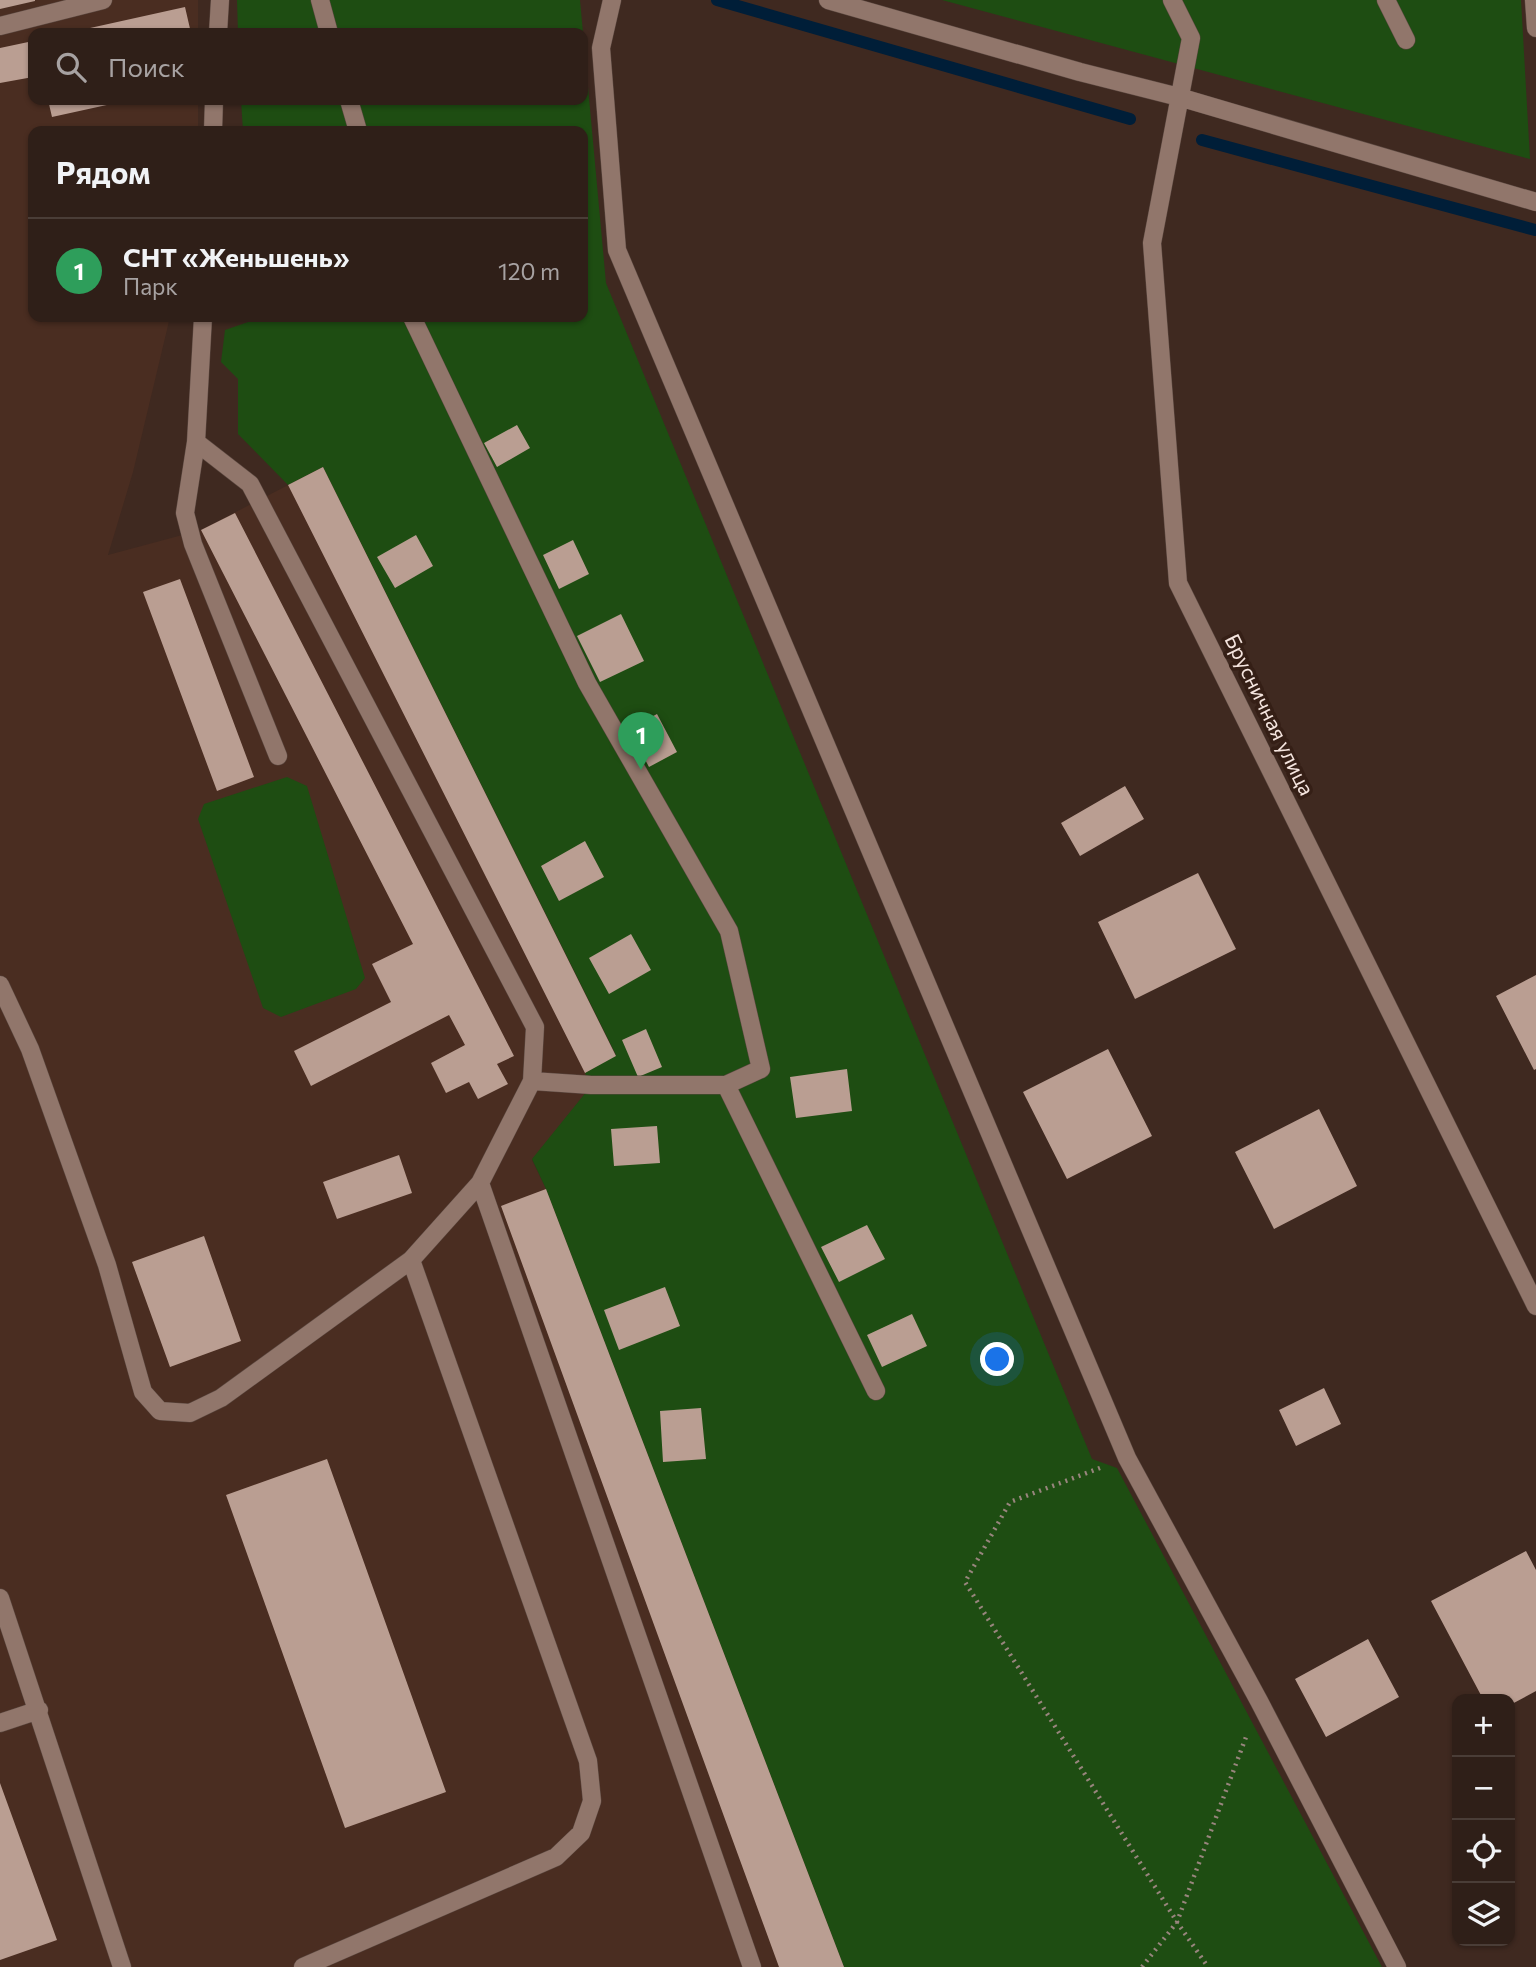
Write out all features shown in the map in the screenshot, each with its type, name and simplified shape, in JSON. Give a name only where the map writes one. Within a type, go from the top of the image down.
[{"type":"street","points":[[0,26],[103,0]]},
{"type":"street","points":[[218,28],[220,0]]},
{"type":"street","points":[[320,0],[328,28]]},
{"type":"street","points":[[612,0],[601,48],[617,250],[1128,1458],[1397,1967]]},
{"type":"street","points":[[828,0],[1066,68],[1179,97],[1536,202]]},
{"type":"street","name":"Брусничная улица","points":[[1172,0],[1191,38],[1152,243],[1178,583],[1536,1306]]},
{"type":"street","points":[[1386,0],[1406,40]]},
{"type":"street","points":[[1534,0],[1536,28]]},
{"type":"street","points":[[213,126],[215,105]]},
{"type":"street","points":[[350,105],[357,126]]},
{"type":"street","points":[[203,322],[197,442],[185,513],[193,544],[278,756]]},
{"type":"street","points":[[414,322],[587,683],[729,932],[761,1069],[726,1085],[591,1086],[531,1081]]},
{"type":"street","points":[[0,985],[30,1049],[107,1265],[143,1392],[160,1411],[190,1413],[221,1398],[411,1260],[480,1183],[531,1081],[535,1027],[529,1015],[250,484],[197,442]]},
{"type":"street","points":[[726,1085],[876,1391]]},
{"type":"street","points":[[480,1183],[752,1967]]},
{"type":"street","points":[[303,1967],[556,1857],[580,1833],[592,1801],[588,1761],[411,1260]]},
{"type":"street","points":[[0,1598],[122,1967]]},
{"type":"street","points":[[0,1724],[38,1710]]},
{"type":"path","points":[[1128,1458],[1010,1502],[965,1582],[1177,1922],[1208,1967]]},
{"type":"path","points":[[1142,1967],[1177,1922],[1259,1702]]},
{"type":"shaded area","points":[[0,0],[198,0],[198,28],[28,28],[28,105],[198,105],[198,126],[28,126],[28,322],[169,322],[133,472],[108,555],[201,530],[323,467],[616,1056],[532,1160],[546,1189],[844,1967],[0,1967]]},
{"type":"green space","points":[[237,0],[580,0],[583,28],[238,28]]},
{"type":"green space","points":[[942,0],[1521,0],[1530,159]]},
{"type":"green space","points":[[588,87],[606,283],[1092,1459],[1117,1468],[1382,1967],[844,1967],[546,1189],[532,1159],[591,1086],[585,1073],[616,1055],[323,467],[288,485],[238,434],[238,379],[221,362],[225,330],[248,322],[588,322],[588,126],[243,126],[241,105],[588,105]]},
{"type":"green space","points":[[287,777],[307,786],[365,978],[356,989],[281,1017],[263,1008],[198,819],[204,804]]},
{"type":"building","points":[[0,0],[35,0],[35,1],[0,9]]},
{"type":"building","points":[[185,7],[190,28],[90,28]]},
{"type":"building","points":[[28,42],[28,78],[0,83],[0,48]]},
{"type":"building","points":[[49,105],[107,105],[52,117]]},
{"type":"building","points":[[517,425],[530,448],[497,467],[484,443]]},
{"type":"building","points":[[323,467],[616,1056],[585,1073],[288,485]]},
{"type":"building","points":[[235,513],[514,1056],[497,1064],[508,1084],[478,1099],[469,1082],[446,1093],[431,1063],[465,1045],[449,1015],[311,1086],[294,1051],[391,1002],[372,964],[413,944],[201,530]]},
{"type":"building","points":[[416,535],[433,566],[395,588],[377,557]]},
{"type":"building","points":[[573,540],[589,574],[559,589],[543,555]]},
{"type":"building","points":[[180,579],[254,777],[217,791],[143,592]]},
{"type":"building","points":[[621,614],[644,661],[600,682],[577,636]]},
{"type":"building","points":[[657,714],[677,752],[649,767],[629,729]]},
{"type":"building","points":[[1125,786],[1144,819],[1080,856],[1061,823]]},
{"type":"building","points":[[585,841],[604,877],[559,901],[541,866]]},
{"type":"building","points":[[1198,873],[1236,949],[1135,999],[1098,922]]},
{"type":"building","points":[[631,934],[651,970],[609,994],[589,958]]},
{"type":"building","points":[[1536,975],[1536,1069],[1534,1070],[1496,996]]},
{"type":"building","points":[[646,1029],[662,1067],[638,1077],[622,1040]]},
{"type":"building","points":[[1108,1049],[1152,1136],[1067,1179],[1023,1092]]},
{"type":"building","points":[[847,1069],[852,1111],[796,1118],[790,1077]]},
{"type":"building","points":[[1319,1109],[1357,1186],[1274,1229],[1235,1152]]},
{"type":"building","points":[[657,1126],[660,1163],[614,1166],[611,1129]]},
{"type":"building","points":[[399,1155],[412,1193],[337,1219],[323,1182]]},
{"type":"building","points":[[546,1189],[844,1967],[779,1967],[501,1206]]},
{"type":"building","points":[[867,1225],[885,1259],[839,1282],[821,1247]]},
{"type":"building","points":[[204,1236],[241,1341],[170,1367],[132,1262]]},
{"type":"building","points":[[665,1287],[680,1326],[619,1350],[604,1310]]},
{"type":"building","points":[[912,1314],[927,1346],[882,1367],[867,1335]]},
{"type":"building","points":[[1324,1388],[1341,1424],[1296,1446],[1279,1410]]},
{"type":"building","points":[[701,1408],[706,1459],[663,1462],[660,1411]]},
{"type":"building","points":[[327,1459],[446,1792],[345,1828],[226,1495]]},
{"type":"building","points":[[1526,1551],[1536,1570],[1536,1691],[1515,1702],[1515,1694],[1480,1694],[1431,1601]]},
{"type":"building","points":[[1368,1639],[1399,1697],[1326,1737],[1295,1679]]},
{"type":"building","points":[[0,1783],[57,1940],[0,1960]]},
{"type":"waterway","points":[[717,0],[1130,119]]},
{"type":"waterway","points":[[1202,140],[1535,230]]},
{"type":"place","name":"СНТ «Женьшень»","points":[[641,770]]}]
